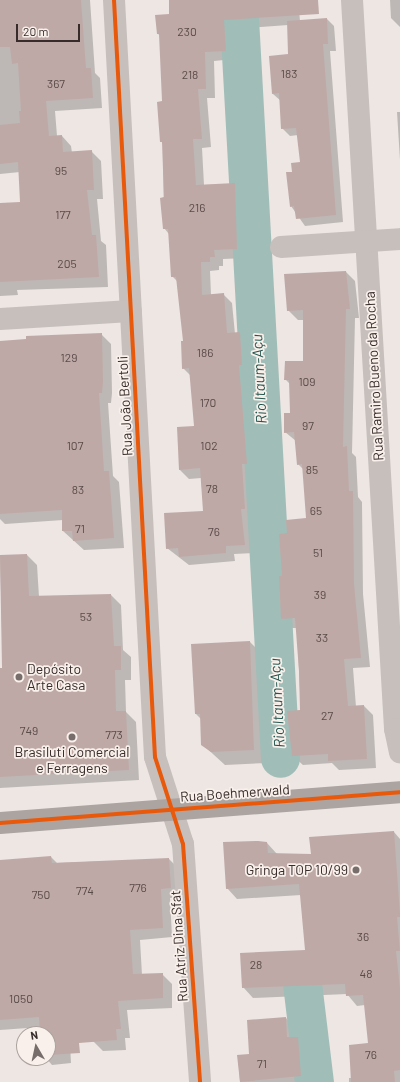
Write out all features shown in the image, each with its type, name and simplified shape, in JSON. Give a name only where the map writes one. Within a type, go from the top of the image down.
[{"type":"main road","name":"Rua Boehmerwald","points":[[0,823],[400,792]]},
{"type":"street","name":"Rua João Bertoli","points":[[114,0],[155,757],[171,810]]},
{"type":"street","name":"Rua Ramiro Bueno da Rocha","points":[[352,0],[395,729],[400,752]]},
{"type":"street","points":[[281,247],[400,239]]},
{"type":"street","points":[[0,319],[131,312]]},
{"type":"street","name":"Rua Atriz Dina Sfat","points":[[171,810],[183,844],[200,1082]]},
{"type":"building","points":[[0,0],[81,0],[86,68],[91,68],[93,98],[46,101],[49,136],[62,135],[63,152],[92,150],[94,190],[87,190],[92,235],[96,235],[99,277],[0,282],[0,203],[20,202],[18,162],[0,164],[0,125],[20,123],[19,111],[21,111],[18,63],[12,64],[10,47],[0,47]]},
{"type":"building","points":[[169,0],[318,0],[319,14],[224,20],[226,51],[205,52],[206,89],[198,89],[202,139],[193,139],[196,185],[235,183],[237,249],[214,250],[215,257],[210,257],[210,262],[201,262],[202,295],[224,293],[227,333],[240,332],[242,365],[239,365],[247,464],[242,464],[245,509],[241,509],[245,545],[226,546],[226,553],[179,557],[178,548],[166,549],[164,513],[203,511],[200,468],[179,470],[177,427],[194,426],[189,368],[182,369],[181,341],[183,341],[176,277],[171,277],[168,229],[163,229],[160,198],[164,197],[162,142],[160,142],[157,102],[162,101],[159,34],[157,34],[155,15],[169,14]]},
{"type":"building","points":[[327,18],[328,44],[323,44],[336,215],[296,219],[294,206],[290,207],[286,172],[292,172],[291,163],[300,162],[296,128],[281,129],[279,93],[272,94],[269,56],[288,54],[287,21]]},
{"type":"building","points":[[346,271],[350,309],[346,309],[343,447],[347,446],[349,491],[353,491],[354,584],[361,658],[344,659],[348,706],[364,705],[367,759],[328,761],[328,754],[292,756],[287,711],[300,710],[299,671],[295,618],[281,619],[279,576],[282,576],[279,534],[287,533],[286,520],[306,518],[302,464],[297,465],[294,432],[284,433],[284,413],[290,413],[289,380],[284,380],[285,361],[303,361],[303,310],[287,311],[284,274]]},
{"type":"building","points":[[102,333],[103,382],[102,393],[99,393],[104,471],[109,471],[114,538],[73,541],[72,531],[62,531],[62,510],[0,514],[0,341],[26,339],[26,336]]},
{"type":"building","points":[[27,554],[29,596],[111,594],[114,646],[121,646],[121,670],[115,670],[116,711],[126,711],[129,770],[0,777],[0,668],[2,668],[0,555]]},
{"type":"building","points":[[250,641],[254,750],[211,752],[201,745],[200,714],[195,714],[191,644]]},
{"type":"building","points":[[394,831],[400,914],[400,917],[397,917],[400,951],[396,951],[400,988],[400,1070],[394,1071],[395,1082],[351,1082],[349,1045],[368,1043],[363,995],[346,996],[345,984],[242,988],[240,953],[305,950],[299,884],[226,889],[223,842],[267,842],[268,853],[311,854],[309,837]]},
{"type":"building","points":[[51,856],[52,863],[169,858],[171,888],[161,889],[163,928],[130,930],[133,974],[163,973],[163,998],[118,1001],[121,1029],[116,1029],[117,1040],[79,1043],[80,1053],[56,1054],[56,1026],[40,1026],[39,1017],[0,1020],[0,860]]},
{"type":"building","points":[[286,1017],[287,1037],[298,1037],[301,1076],[240,1082],[237,1055],[249,1054],[247,1020]]},
{"type":"waterway","name":"Rio Itaum-Açu","points":[[238,0],[280,758]]},
{"type":"waterway","name":"Rio Itaum-Açu","points":[[301,975],[314,1082]]},
{"type":"cycle path","points":[[114,0],[155,757],[183,844],[200,1082]]},
{"type":"cycle path","points":[[0,823],[400,792]]},
{"type":"place","name":"Depósito Arte Casa","points":[[19,677]]},
{"type":"place","name":"Brasiluti Comercial e Ferragens","points":[[72,737]]},
{"type":"place","name":"Gringa TOP 10/99","points":[[356,870]]}]
